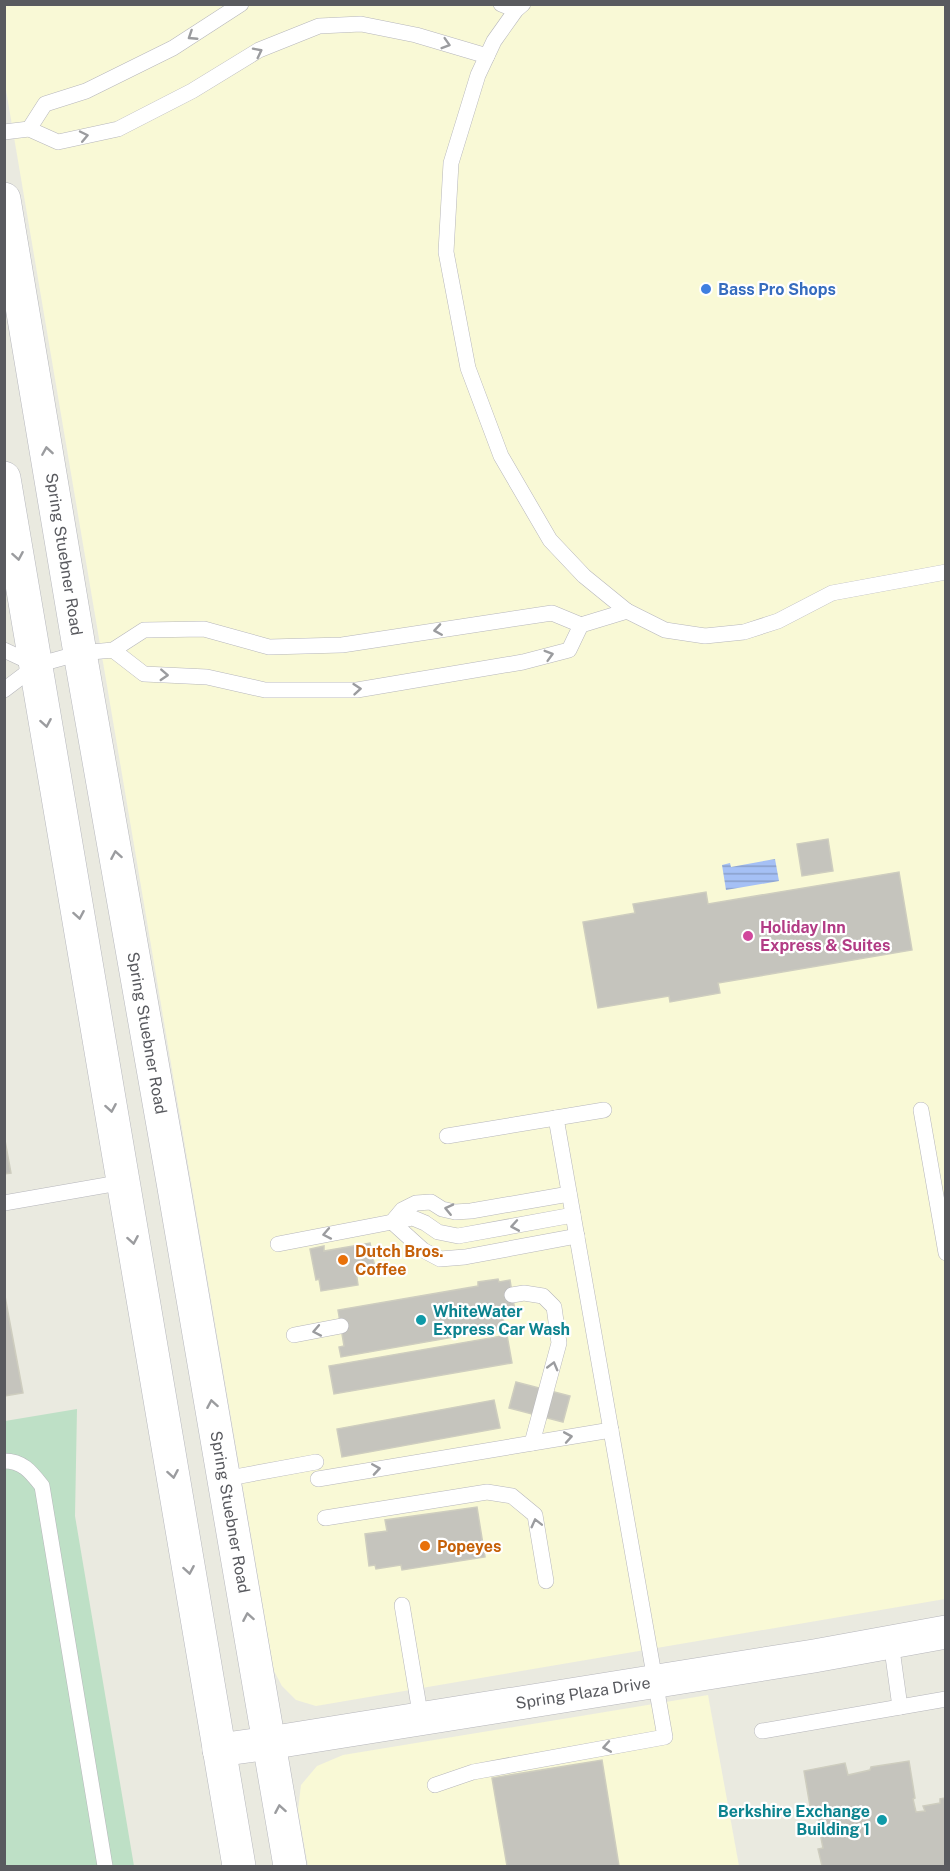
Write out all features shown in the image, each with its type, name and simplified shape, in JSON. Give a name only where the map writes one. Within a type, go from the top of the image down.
[{"type":"main road","name":"Spring Stuebner Road","points":[[4,199],[80,653],[290,1866]]},
{"type":"main road","points":[[4,478],[239,1866]]},
{"type":"main road","points":[[124,1182],[173,1182]]},
{"type":"main road","name":"Spring Plaza Drive","points":[[219,1750],[656,1681],[945,1632]]},
{"type":"lane","points":[[29,129],[45,104],[86,91],[173,48],[241,4]]},
{"type":"lane","points":[[501,4],[519,7],[494,41],[478,75],[451,164],[446,252],[468,368],[501,456],[550,540],[584,576],[627,612],[666,630],[705,636],[744,632],[778,621],[832,593],[945,572]]},
{"type":"lane","points":[[4,132],[29,129],[58,142],[117,129],[192,91],[259,50],[319,26],[361,24],[416,35],[487,56]]},
{"type":"lane","points":[[4,690],[37,665],[80,653],[113,650],[144,630],[204,629],[269,647],[342,645],[552,613],[581,625],[627,612]]},
{"type":"lane","points":[[113,650],[144,674],[207,677],[265,690],[357,690],[523,662],[569,650],[581,625]]},
{"type":"lane","points":[[4,651],[37,665]]},
{"type":"lane","points":[[447,1136],[604,1110]]},
{"type":"lane","points":[[921,1110],[945,1253]]},
{"type":"lane","points":[[435,1785],[472,1772],[665,1737],[556,1118]]},
{"type":"lane","points":[[4,1203],[124,1182]]},
{"type":"lane","points":[[392,1222],[402,1210],[416,1203],[431,1202],[442,1209],[455,1212],[569,1194]]},
{"type":"lane","points":[[278,1244],[413,1218],[438,1232],[458,1236],[573,1215]]},
{"type":"lane","points":[[392,1222],[423,1250],[440,1259],[465,1257],[577,1236]]},
{"type":"lane","points":[[512,1295],[524,1293],[543,1296],[554,1307],[559,1343],[532,1443]]},
{"type":"lane","points":[[294,1335],[341,1326]]},
{"type":"lane","points":[[318,1479],[611,1430]]},
{"type":"lane","points":[[4,1461],[14,1461],[29,1469],[42,1486],[105,1866]]},
{"type":"lane","points":[[224,1479],[316,1462]]},
{"type":"lane","points":[[325,1518],[487,1492],[512,1496],[535,1515],[546,1581]]},
{"type":"lane","points":[[402,1605],[421,1719]]},
{"type":"lane","points":[[891,1642],[900,1707]]},
{"type":"lane","points":[[762,1731],[945,1699]]},
{"type":"shaded area","points":[[4,5],[945,5],[945,1599],[316,1706],[296,1700],[282,1686],[274,1671],[5,84]]},
{"type":"shaded area","points":[[77,1409],[75,1516],[134,1866],[5,1866],[5,1421]]},
{"type":"shaded area","points":[[708,1695],[739,1866],[308,1866],[298,1810],[301,1785],[317,1766],[343,1755]]},
{"type":"water","points":[[775,859],[779,881],[726,890],[722,865],[730,863],[731,867]]},
{"type":"building","points":[[828,839],[833,871],[802,876],[797,844]]},
{"type":"building","name":"Holiday Inn Express & Suites","points":[[899,872],[912,950],[718,983],[720,993],[670,1002],[669,996],[598,1008],[583,922],[635,913],[633,904],[706,892],[708,904]]},
{"type":"building","points":[[4,1135],[11,1173],[4,1174]]},
{"type":"building","name":"Dutch Bros. Coffee","points":[[370,1243],[375,1268],[356,1271],[358,1285],[321,1291],[319,1279],[316,1280],[310,1249],[324,1246],[324,1251]]},
{"type":"building","name":"WhiteWater Express Car Wash","points":[[498,1279],[499,1282],[510,1280],[515,1311],[502,1313],[505,1328],[341,1357],[339,1347],[344,1346],[338,1310],[478,1286],[478,1282]]},
{"type":"building","points":[[4,1291],[23,1393],[4,1396]]},
{"type":"building","points":[[507,1335],[512,1363],[334,1394],[329,1366]]},
{"type":"building","points":[[516,1382],[570,1396],[563,1422],[509,1408]]},
{"type":"building","points":[[494,1400],[500,1428],[342,1457],[337,1429]]},
{"type":"building","name":"Popeyes","points":[[477,1507],[485,1557],[402,1570],[401,1565],[376,1569],[375,1565],[369,1566],[365,1534],[387,1531],[385,1520]]},
{"type":"building","points":[[602,1760],[619,1866],[507,1866],[492,1778]]},
{"type":"building","name":"Berkshire Exchange Building 1","points":[[909,1761],[916,1812],[925,1811],[923,1806],[940,1803],[940,1799],[946,1798],[946,1866],[822,1866],[818,1849],[823,1848],[820,1833],[823,1833],[823,1829],[820,1828],[817,1812],[811,1812],[804,1771],[845,1763],[848,1775],[870,1770],[871,1767]]},
{"type":"place","name":"Bass Pro Shops","points":[[706,289]]},
{"type":"place","name":"Holiday Inn Express & Suites","points":[[748,936]]},
{"type":"place","name":"Dutch Bros. Coffee","points":[[343,1260]]},
{"type":"place","name":"WhiteWater Express Car Wash","points":[[421,1320]]},
{"type":"place","name":"Popeyes","points":[[425,1546]]},
{"type":"place","name":"Berkshire Exchange Building 1","points":[[882,1820]]}]
